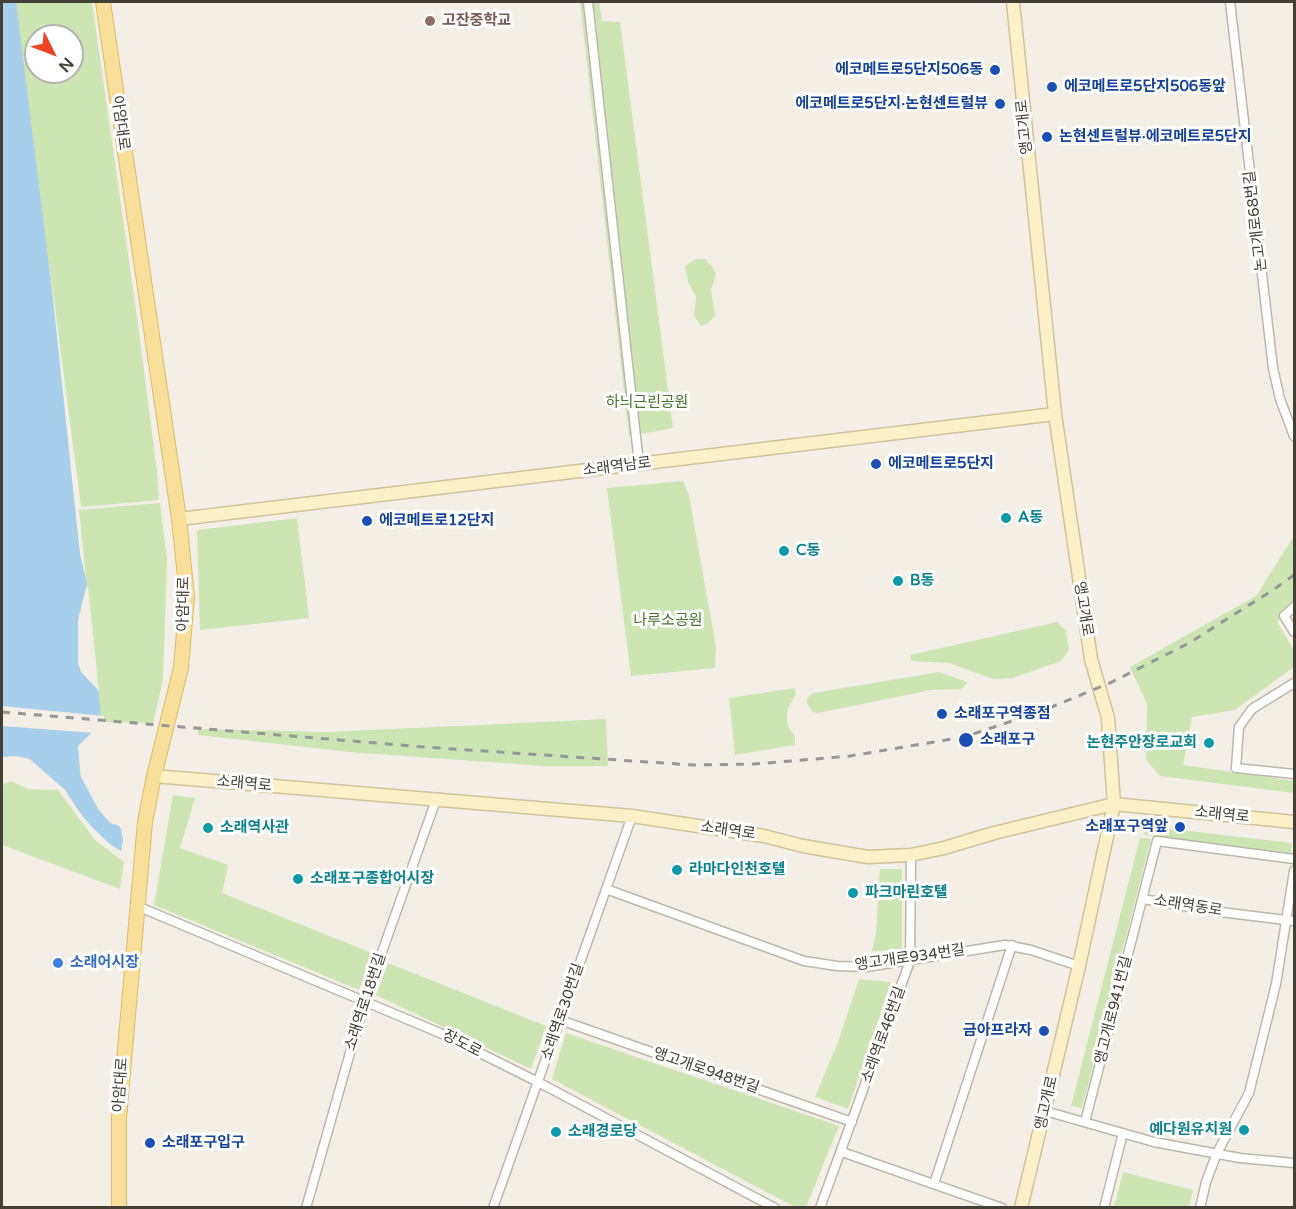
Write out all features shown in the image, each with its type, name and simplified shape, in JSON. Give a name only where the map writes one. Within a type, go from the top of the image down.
[{"type":"main road","name":"아암대로","points":[[103,2],[179,519],[187,596],[181,668],[145,822],[119,1118],[118,1208]]},
{"type":"street","points":[[588,2],[639,464]]},
{"type":"street","name":"앵고개로","points":[[1012,2],[1055,414],[1091,659],[1108,717],[1114,804],[1079,966],[1021,1208]]},
{"type":"street","name":"논고개로68번길","points":[[1230,2],[1273,368],[1280,399],[1294,436]]},
{"type":"street","name":"소래역남로","points":[[179,519],[1055,414]]},
{"type":"street","points":[[1294,607],[1284,616],[1294,632]]},
{"type":"street","points":[[1294,682],[1252,709],[1239,727],[1236,768],[1294,774]]},
{"type":"street","name":"소래역로","points":[[154,776],[632,816],[764,836],[868,858],[911,855],[944,849],[994,832],[1114,804],[1294,822]]},
{"type":"street","name":"소래역로18번길","points":[[306,1208],[365,1000],[436,800]]},
{"type":"street","name":"소래역로30번길","points":[[493,1208],[632,816]]},
{"type":"street","name":"소래역동로","points":[[1290,920],[1212,911],[1143,899],[1157,841],[1294,859]]},
{"type":"street","name":"소래역로46번길","points":[[820,1208],[910,961],[911,855]]},
{"type":"street","points":[[1200,1208],[1206,1182],[1217,1154],[1250,1093],[1290,920],[1294,871]]},
{"type":"street","name":"앵고개로934번길","points":[[606,889],[804,961],[866,967],[969,949],[1012,945],[1079,966]]},
{"type":"street","name":"앵고개로941번길","points":[[1085,1122],[1143,899]]},
{"type":"street","name":"장도로","points":[[137,906],[440,1033],[538,1082],[775,1208]]},
{"type":"street","points":[[934,1184],[1012,945]]},
{"type":"street","name":"앵고개로948번길","points":[[560,1020],[852,1122]]},
{"type":"street","points":[[1045,1111],[1155,1142],[1217,1154],[1294,1163]]},
{"type":"street","points":[[1104,1208],[1123,1133]]},
{"type":"street","points":[[842,1152],[1002,1208]]},
{"type":"green space","points":[[2,2],[92,2],[138,324],[159,500],[81,507],[48,253],[80,555],[86,578],[79,510],[160,503],[167,559],[163,680],[153,723],[102,721],[78,746],[81,778],[98,809],[110,823],[121,829],[123,840],[121,851],[93,828],[65,790],[30,759],[9,756],[2,626]],"holes":[[[88,586],[99,692],[81,672],[78,663],[78,620],[80,606]]]},
{"type":"green space","name":"하늬근린공원","points":[[580,2],[599,2],[602,21],[620,22],[673,428],[629,436]]},
{"type":"green space","points":[[695,259],[705,259],[713,267],[716,275],[711,290],[715,316],[706,325],[701,326],[694,316],[696,297],[688,282],[685,266]]},
{"type":"green space","name":"나루소공원","points":[[683,481],[689,495],[716,647],[715,668],[631,676],[607,488]]},
{"type":"green space","points":[[297,518],[309,618],[200,630],[197,530]]},
{"type":"green space","points":[[1294,536],[1294,606],[1277,622],[1294,650],[1294,667],[1235,710],[1192,717],[1183,765],[1294,781],[1294,793],[1160,776],[1146,760],[1147,704],[1130,667],[1256,596]]},
{"type":"green space","points":[[1057,622],[1066,631],[1069,650],[1061,661],[1013,678],[993,679],[949,663],[912,661],[910,655]]},
{"type":"green space","points":[[939,672],[967,682],[962,689],[931,690],[818,713],[813,712],[807,703],[807,698],[813,693]]},
{"type":"green space","points":[[795,688],[796,694],[788,708],[787,717],[788,726],[795,737],[795,745],[735,755],[729,698]]},
{"type":"green space","points":[[606,719],[608,766],[544,766],[349,752],[198,735],[198,729],[328,732]]},
{"type":"green space","points":[[11,781],[28,789],[58,790],[95,840],[124,862],[120,889],[2,845],[2,785]]},
{"type":"green space","points":[[173,795],[195,798],[180,848],[228,865],[222,893],[372,953],[359,990],[154,905]]},
{"type":"green space","points":[[1145,826],[1292,843],[1291,853],[1144,835]]},
{"type":"green space","points":[[1140,838],[1151,839],[1082,1108],[1071,1106]]},
{"type":"green space","points":[[880,869],[902,869],[902,950],[872,951],[876,933]]},
{"type":"green space","points":[[388,963],[546,1026],[531,1069],[376,995]]},
{"type":"green space","points":[[859,979],[891,982],[848,1109],[815,1097],[838,1042]]},
{"type":"green space","points":[[566,1033],[839,1126],[806,1207],[795,1207],[552,1079]]},
{"type":"green space","points":[[1123,1172],[1193,1190],[1189,1207],[1114,1207]]},
{"type":"water","points":[[2,2],[16,2],[24,84],[26,84],[52,290],[80,555],[87,584],[78,620],[78,663],[81,672],[98,690],[100,706],[101,721],[78,746],[80,775],[98,809],[110,823],[121,829],[123,840],[121,851],[93,828],[65,790],[30,759],[16,756],[2,757]]},
{"type":"pier","points":[[2,706],[104,716],[104,721],[95,733],[2,726]]},
{"type":"railway","points":[[2,712],[424,747],[693,765],[755,764],[850,756],[964,737],[1042,711],[1112,682],[1189,643],[1294,575]]},
{"type":"place","name":"고잔중학교","points":[[430,21]]},
{"type":"place","name":"에코메트로5단지506동","points":[[995,70]]},
{"type":"place","name":"에코메트로5단지506동앞","points":[[1052,87]]},
{"type":"place","name":"에코메트로5단지·논현센트럴뷰","points":[[1000,104]]},
{"type":"place","name":"논현센트럴뷰·에코메트로5단지","points":[[1047,137]]},
{"type":"place","name":"에코메트로5단지","points":[[876,464]]},
{"type":"place","name":"A동","points":[[1006,518]]},
{"type":"place","name":"에코메트로12단지","points":[[367,521]]},
{"type":"place","name":"C동","points":[[784,551]]},
{"type":"place","name":"B동","points":[[898,581]]},
{"type":"place","name":"소래포구역종점","points":[[942,714]]},
{"type":"place","name":"소래포구","points":[[966,740]]},
{"type":"place","name":"논현주안장로교회","points":[[1209,743]]},
{"type":"place","name":"소래포구역앞","points":[[1180,827]]},
{"type":"place","name":"소래역사관","points":[[208,828]]},
{"type":"place","name":"라마다인천호텔","points":[[677,870]]},
{"type":"place","name":"소래포구종합어시장","points":[[298,879]]},
{"type":"place","name":"파크마린호텔","points":[[853,893]]},
{"type":"place","name":"소래어시장","points":[[58,963]]},
{"type":"place","name":"금아프라자","points":[[1044,1031]]},
{"type":"place","name":"예다원유치원","points":[[1244,1130]]},
{"type":"place","name":"소래경로당","points":[[556,1132]]},
{"type":"place","name":"소래포구입구","points":[[150,1143]]}]
